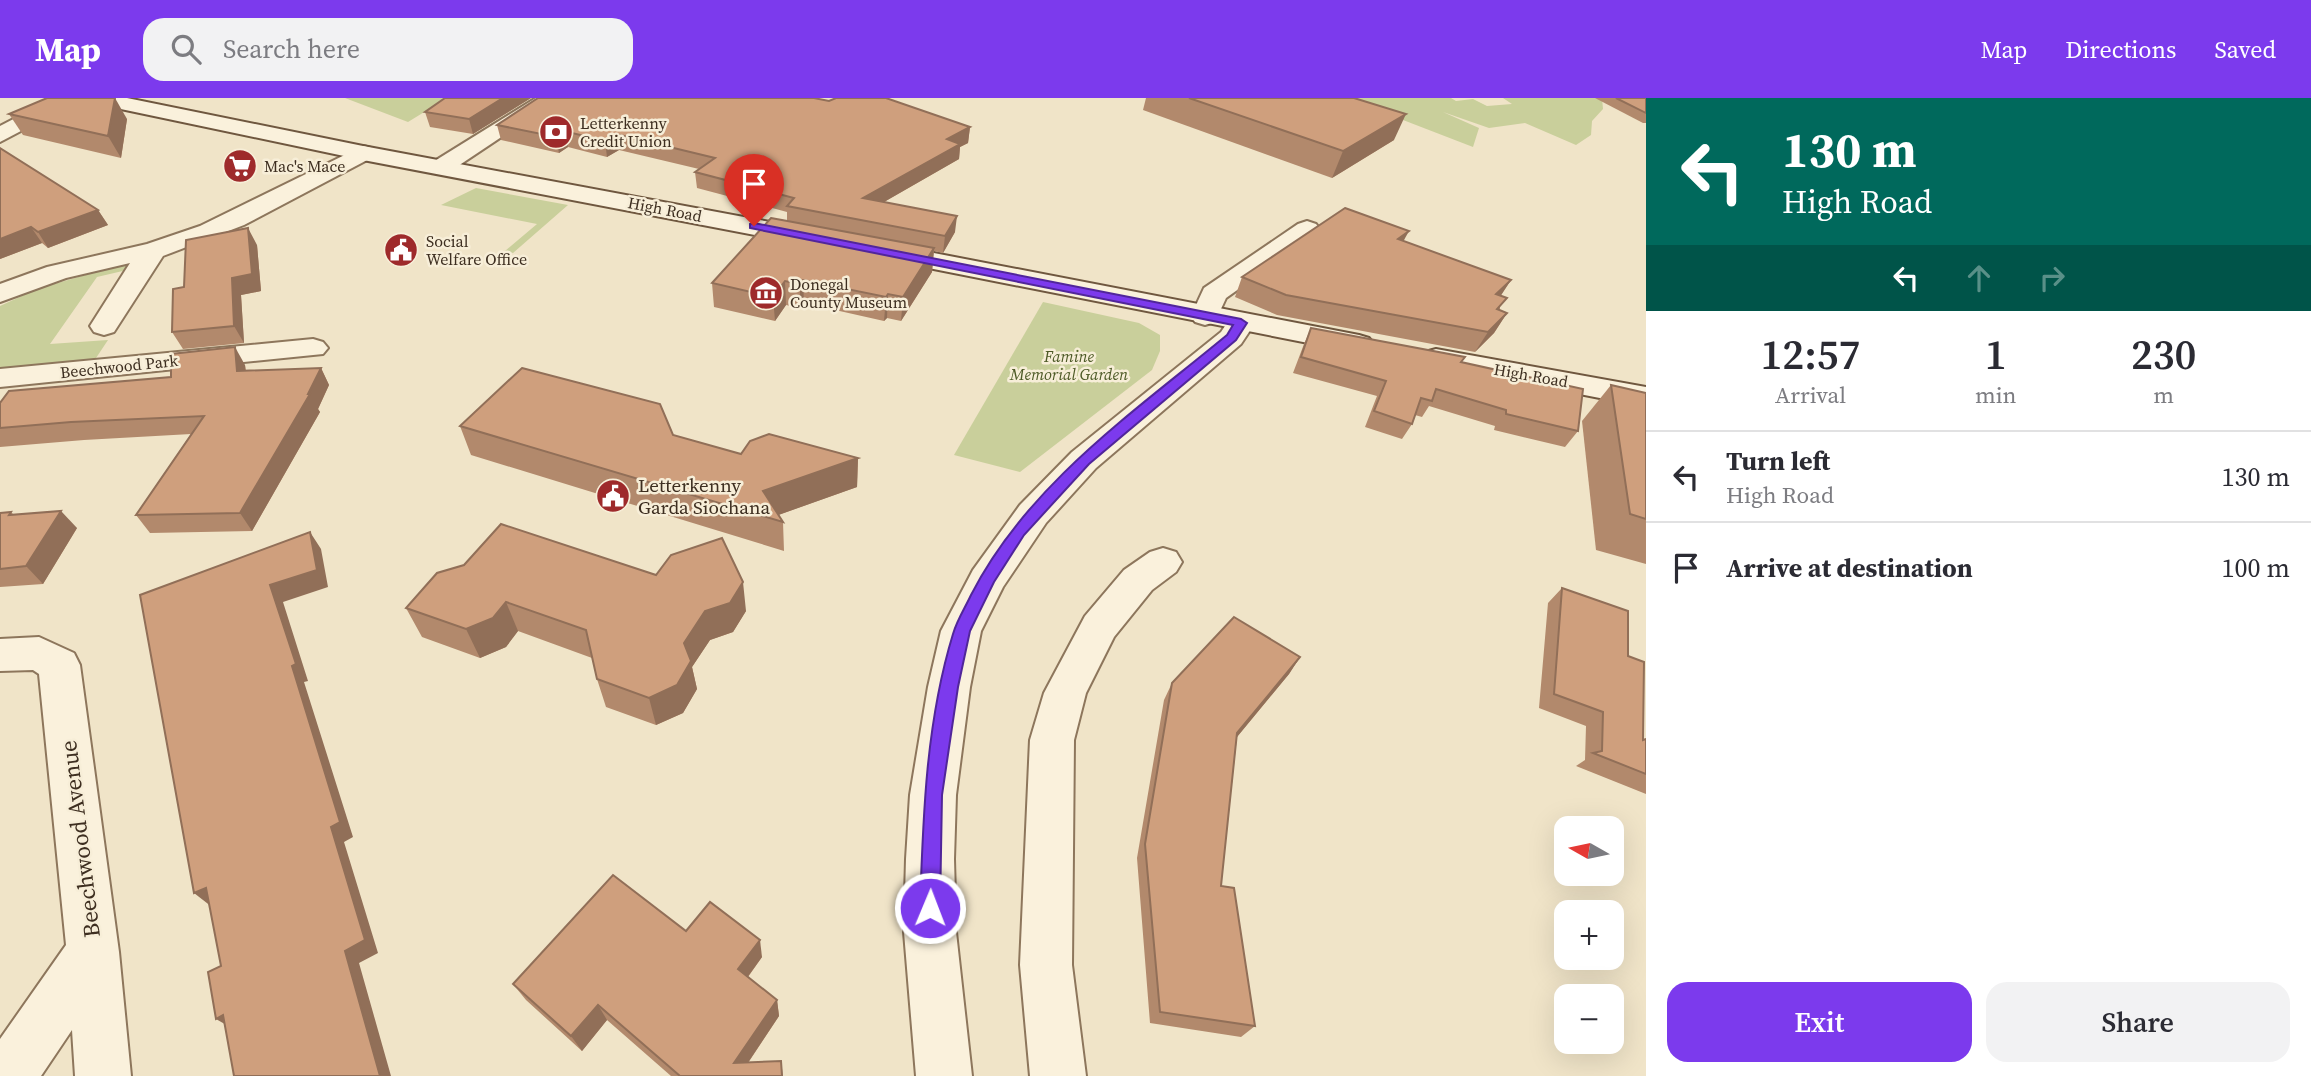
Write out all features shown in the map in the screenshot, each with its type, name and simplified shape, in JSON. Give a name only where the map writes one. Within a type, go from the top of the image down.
[{"type":"street","points":[[0,135],[69,98]]},
{"type":"street","name":"High Road","points":[[97,98],[363,153],[836,242]]},
{"type":"street","points":[[441,167],[550,98]]},
{"type":"street","points":[[0,295],[63,271],[154,250],[212,230],[363,153]]},
{"type":"street","points":[[944,1076],[930,932],[932,821],[938,758],[961,631],[987,580],[1032,514],[1084,460],[1231,338],[1213,294],[1307,229]]},
{"type":"street","points":[[864,248],[1223,320],[1380,348]]},
{"type":"street","points":[[104,326],[154,250]]},
{"type":"street","points":[[280,350],[294,318]]},
{"type":"street","name":"Beechwood Park","points":[[0,378],[313,348]]},
{"type":"street","name":"High Road","points":[[1406,353],[1640,399]]},
{"type":"street","points":[[1058,1076],[1046,965],[1052,740],[1065,693],[1098,627],[1138,580],[1163,562]]},
{"type":"street","name":"Beechwood Avenue","points":[[0,654],[39,653],[59,665],[93,952],[103,1076]]},
{"type":"street","points":[[8,1076],[93,952]]},
{"type":"green space","points":[[345,98],[447,98],[408,122]]},
{"type":"green space","points":[[1346,98],[1451,98],[1456,101],[1473,99],[1487,106],[1512,104],[1503,98],[1602,98],[1603,109],[1592,121],[1591,135],[1576,145],[1525,123],[1489,128],[1443,112],[1479,128],[1473,147]]},
{"type":"green space","points":[[476,188],[568,205],[513,253],[505,251],[537,224],[441,205]]},
{"type":"green space","points":[[120,265],[129,266],[127,270],[97,277],[50,344],[108,340],[94,361],[0,369],[0,306],[37,289]]},
{"type":"green space","name":"Famine Memorial Garden","points":[[1043,302],[1139,323],[1160,335],[1160,351],[1152,370],[1020,472],[954,455]]},
{"type":"building","points":[[47,98],[115,98],[108,136],[9,114]]},
{"type":"building","points":[[445,98],[503,98],[469,119],[425,112]]},
{"type":"building","points":[[538,98],[814,98],[829,101],[836,98],[886,98],[970,127],[947,139],[960,144],[863,198],[957,216],[945,236],[787,206],[794,198],[695,172],[715,158],[616,134],[605,141],[564,131],[556,137],[497,125]]},
{"type":"building","points":[[1189,98],[1354,98],[1406,114],[1343,151]]},
{"type":"building","points":[[1616,98],[1646,98],[1646,113]]},
{"type":"building","points":[[0,148],[98,210],[38,232],[31,227],[0,239]]},
{"type":"building","points":[[1345,208],[1409,231],[1398,239],[1511,280],[1496,294],[1507,298],[1497,309],[1507,313],[1488,332],[1286,295],[1242,277]]},
{"type":"building","points":[[771,218],[934,248],[903,297],[888,294],[886,297],[803,280],[800,284],[785,281],[773,297],[712,283]]},
{"type":"building","points":[[248,228],[252,274],[232,278],[234,326],[172,332],[173,289],[184,287],[186,240]]},
{"type":"building","points":[[1311,328],[1465,357],[1461,362],[1583,389],[1578,431],[1506,414],[1506,410],[1436,389],[1432,401],[1421,398],[1412,424],[1374,411],[1386,381],[1301,357]]},
{"type":"building","points":[[235,347],[237,371],[321,368],[310,394],[240,513],[136,515],[204,416],[0,428],[0,403],[9,391],[171,377],[171,354]]},
{"type":"building","points":[[522,368],[660,404],[673,435],[741,454],[750,441],[769,434],[858,458],[763,491],[783,522],[460,426]]},
{"type":"building","points":[[1611,385],[1646,393],[1646,519],[1630,514]]},
{"type":"building","points":[[61,511],[26,566],[0,569],[0,513],[11,512],[9,515]]},
{"type":"building","points":[[501,524],[656,575],[671,555],[722,538],[743,582],[730,603],[705,611],[684,643],[691,661],[677,685],[649,698],[597,679],[586,630],[506,602],[493,618],[466,629],[406,608],[437,573],[464,565]]},
{"type":"building","points":[[310,532],[317,570],[270,585],[296,664],[292,666],[340,822],[331,827],[365,940],[345,951],[380,1076],[234,1076],[223,1015],[216,1019],[208,972],[221,966],[206,888],[194,893],[140,595]]},
{"type":"building","points":[[1562,588],[1628,611],[1628,656],[1644,662],[1643,740],[1646,739],[1646,774],[1593,753],[1602,751],[1603,712],[1554,694]]},
{"type":"building","points":[[1234,617],[1300,657],[1237,733],[1221,886],[1234,888],[1255,1026],[1160,1012],[1145,844],[1172,683]]},
{"type":"building","points":[[613,875],[686,931],[710,902],[760,940],[738,969],[777,1000],[734,1063],[781,1061],[782,1076],[680,1076],[598,1005],[571,1036],[513,984]]},
{"type":"place","name":"Letterkenny Credit Union","points":[[556,132]]},
{"type":"place","name":"Mac's Mace","points":[[240,166]]},
{"type":"place","name":"Social Welfare Office","points":[[401,250]]},
{"type":"place","name":"Donegal County Museum","points":[[766,293]]},
{"type":"place","name":"Letterkenny Garda Siochana","points":[[613,496]]},
{"type":"route","points":[[754,226],[1241,323],[1231,338],[1084,460],[1018,531],[987,580],[961,631],[949,687],[933,795],[930,908]]}]
